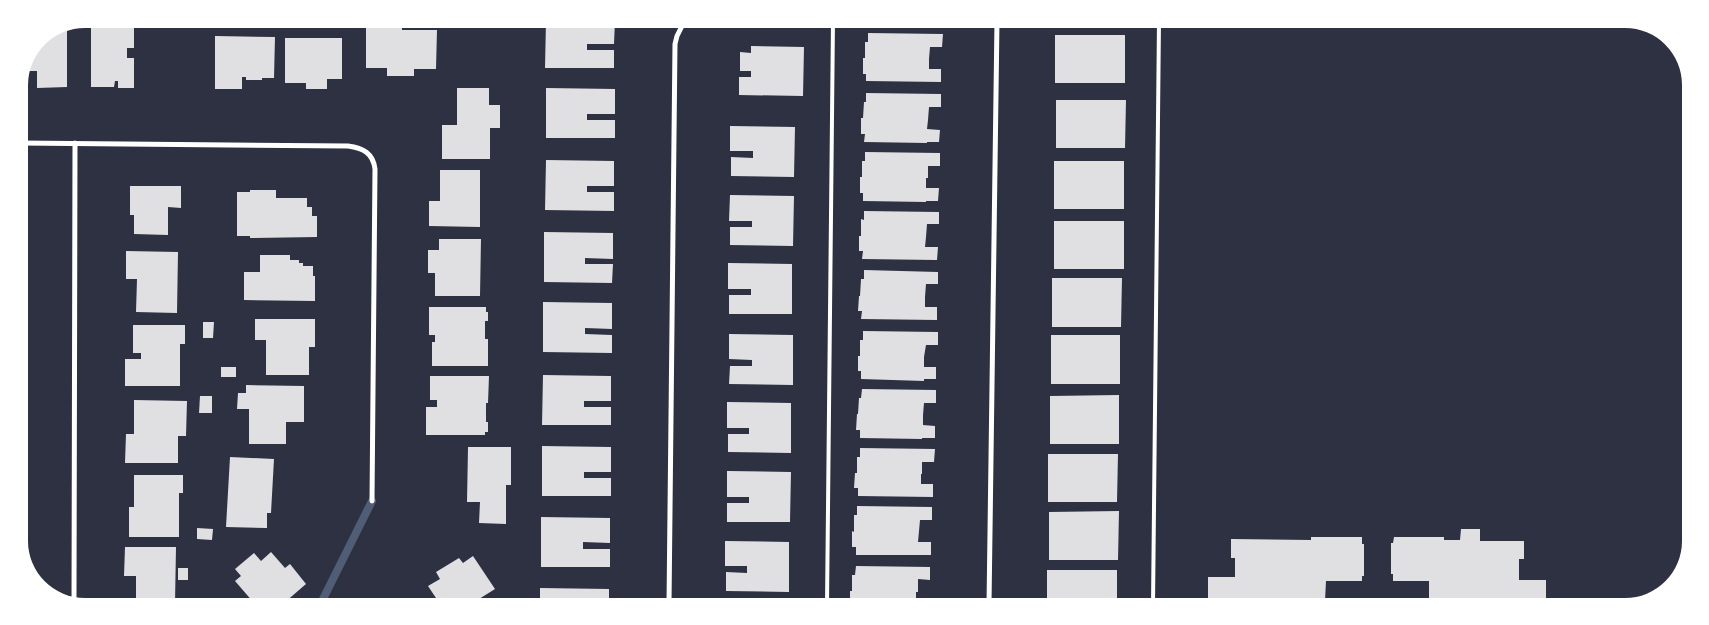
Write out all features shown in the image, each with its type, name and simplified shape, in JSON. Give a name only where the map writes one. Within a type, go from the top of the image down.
[{"type":"street","points":[[669,598],[675,44],[682,27]]},
{"type":"street","points":[[989,598],[997,27]]},
{"type":"street","points":[[27,142],[348,146],[368,152],[374,161],[376,169],[372,501]]},
{"type":"street","points":[[74,596],[75,143]]},
{"type":"lane","points":[[827,598],[833,27]]},
{"type":"lane","points":[[1153,598],[1159,27]]},
{"type":"building","points":[[91,27],[134,27],[134,48],[127,48],[127,58],[134,58],[134,88],[118,88],[118,81],[115,81],[114,87],[91,87]]},
{"type":"building","points":[[366,27],[402,27],[402,30],[437,30],[436,69],[414,69],[414,76],[387,76],[387,68],[366,68]]},
{"type":"building","points":[[546,27],[615,27],[614,44],[587,44],[587,50],[614,50],[614,68],[545,68]]},
{"type":"building","points":[[67,31],[67,87],[37,88],[37,71],[30,71],[37,53],[53,37]]},
{"type":"building","points":[[868,33],[943,34],[942,47],[930,47],[929,59],[929,69],[941,69],[941,82],[866,81],[866,74],[863,74],[863,58],[865,58],[865,42],[868,42]]},
{"type":"building","points":[[1055,35],[1125,35],[1125,83],[1055,83]]},
{"type":"building","points":[[215,36],[275,37],[274,78],[246,80],[246,77],[242,77],[242,89],[215,89]]},
{"type":"building","points":[[285,38],[342,38],[342,79],[327,79],[327,89],[306,89],[306,83],[285,83]]},
{"type":"building","points":[[751,46],[804,47],[803,96],[739,95],[739,77],[751,77],[751,71],[740,71],[740,52],[751,53]]},
{"type":"building","points":[[457,88],[489,88],[489,105],[500,105],[500,128],[490,128],[490,159],[442,159],[442,125],[457,125]]},
{"type":"building","points":[[546,88],[615,89],[615,114],[587,114],[587,120],[615,120],[615,138],[546,138]]},
{"type":"building","points":[[866,93],[941,94],[941,107],[929,107],[927,129],[940,130],[939,142],[864,142],[865,134],[861,134],[861,118],[863,118]]},
{"type":"building","points":[[1056,100],[1126,100],[1125,148],[1056,148]]},
{"type":"building","points":[[730,126],[795,127],[794,177],[731,176],[731,157],[753,158],[753,151],[730,151]]},
{"type":"building","points":[[865,152],[940,153],[940,166],[928,166],[928,178],[926,178],[926,188],[939,188],[938,201],[863,201],[863,193],[860,193],[860,177],[862,177],[862,161],[865,161]]},
{"type":"building","points":[[546,160],[614,161],[614,186],[587,186],[587,192],[614,192],[614,211],[545,210]]},
{"type":"building","points":[[1054,161],[1124,161],[1124,209],[1054,209]]},
{"type":"building","points":[[440,170],[480,170],[480,227],[429,226],[429,201],[440,201]]},
{"type":"building","points":[[130,186],[181,186],[181,208],[168,207],[168,235],[134,234],[134,215],[130,215]]},
{"type":"building","points":[[250,190],[276,190],[276,198],[307,198],[307,207],[312,207],[312,216],[317,216],[317,237],[250,238],[250,236],[237,236],[237,192],[250,192]]},
{"type":"building","points":[[730,195],[794,196],[793,246],[730,245],[730,227],[752,227],[752,221],[729,221]]},
{"type":"building","points":[[864,211],[939,212],[939,224],[927,224],[925,247],[938,247],[937,260],[862,259],[863,251],[859,251],[859,236],[861,236],[861,219],[864,220]]},
{"type":"building","points":[[1054,221],[1124,221],[1124,269],[1054,269]]},
{"type":"building","points":[[544,232],[613,233],[613,259],[585,258],[585,264],[613,264],[612,283],[544,282]]},
{"type":"building","points":[[439,239],[481,239],[480,296],[435,296],[435,273],[428,273],[428,250],[439,250]]},
{"type":"building","points":[[126,251],[178,252],[177,313],[136,312],[137,279],[126,279]]},
{"type":"building","points":[[260,255],[290,255],[290,260],[299,260],[299,263],[303,263],[303,266],[313,266],[315,301],[244,300],[244,272],[260,272]]},
{"type":"building","points":[[728,263],[792,264],[792,314],[729,314],[729,295],[751,295],[751,289],[728,289]]},
{"type":"building","points":[[864,270],[938,272],[938,284],[926,284],[925,297],[925,307],[937,307],[937,320],[861,319],[862,311],[858,311],[861,279],[864,279]]},
{"type":"building","points":[[1052,278],[1122,278],[1121,327],[1052,327]]},
{"type":"building","points":[[543,302],[612,303],[612,329],[585,328],[585,334],[612,335],[612,353],[543,352]]},
{"type":"building","points":[[429,307],[486,307],[488,321],[485,321],[485,339],[488,339],[488,366],[432,366],[432,342],[435,342],[435,335],[429,335]]},
{"type":"building","points":[[255,319],[315,319],[315,347],[309,347],[309,375],[266,375],[266,340],[255,340]]},
{"type":"building","points":[[203,322],[214,322],[213,338],[203,338]]},
{"type":"building","points":[[133,325],[185,325],[185,344],[180,344],[180,386],[125,386],[125,359],[141,359],[141,353],[133,353]]},
{"type":"building","points":[[863,331],[938,332],[938,345],[926,345],[924,357],[924,367],[936,367],[936,379],[924,379],[924,381],[861,379],[861,371],[858,371],[858,356],[860,356],[860,340],[863,340]]},
{"type":"building","points":[[729,334],[793,335],[793,385],[729,384],[730,366],[752,366],[752,360],[729,359]]},
{"type":"building","points":[[1051,335],[1120,335],[1120,384],[1051,384]]},
{"type":"building","points":[[221,367],[236,367],[236,377],[221,377]]},
{"type":"building","points":[[543,375],[611,376],[611,401],[584,401],[584,407],[611,407],[611,425],[542,425]]},
{"type":"building","points":[[430,376],[489,376],[488,403],[486,403],[488,432],[485,432],[485,435],[426,435],[426,407],[437,407],[437,400],[430,400]]},
{"type":"building","points":[[246,385],[304,386],[304,422],[286,422],[286,444],[249,444],[249,409],[237,409],[238,393],[246,393]]},
{"type":"building","points":[[862,389],[936,390],[936,403],[924,403],[923,415],[923,425],[935,426],[935,438],[860,438],[860,430],[856,430],[859,398],[861,398]]},
{"type":"building","points":[[1119,395],[1119,444],[1050,444],[1050,396]]},
{"type":"building","points":[[200,396],[212,396],[212,413],[199,413]]},
{"type":"building","points":[[134,400],[187,401],[186,436],[178,436],[178,463],[125,463],[126,434],[134,434]]},
{"type":"building","points":[[727,402],[791,403],[791,453],[728,452],[728,434],[749,434],[749,428],[727,428]]},
{"type":"building","points":[[542,446],[611,447],[611,472],[584,472],[584,478],[611,478],[611,496],[542,496]]},
{"type":"building","points":[[468,447],[511,447],[511,485],[506,485],[506,524],[479,523],[480,502],[467,502]]},
{"type":"building","points":[[860,448],[935,449],[934,462],[922,462],[921,474],[921,484],[933,484],[933,497],[858,496],[858,488],[854,488],[855,473],[857,473],[857,457],[860,457]]},
{"type":"building","points":[[1048,454],[1118,454],[1117,502],[1048,502]]},
{"type":"building","points":[[230,457],[274,459],[271,513],[267,513],[267,528],[226,527]]},
{"type":"building","points":[[727,471],[791,472],[790,522],[727,522],[727,503],[749,503],[749,497],[727,497]]},
{"type":"building","points":[[134,475],[183,475],[183,493],[179,493],[179,537],[129,537],[129,507],[134,507]]},
{"type":"building","points":[[857,506],[932,507],[932,520],[920,520],[918,542],[931,542],[931,555],[856,555],[856,547],[852,547],[852,531],[854,532],[854,515],[857,515]]},
{"type":"building","points":[[1119,511],[1118,560],[1049,560],[1049,512]]},
{"type":"building","points":[[541,517],[610,518],[610,543],[583,542],[583,549],[610,549],[610,567],[541,567]]},
{"type":"building","points":[[197,528],[213,529],[212,540],[197,539]]},
{"type":"building","points":[[1461,529],[1480,529],[1480,541],[1524,541],[1524,559],[1519,559],[1519,580],[1546,580],[1546,598],[1429,598],[1429,581],[1393,581],[1393,574],[1391,574],[1391,543],[1393,543],[1394,537],[1444,537],[1444,540],[1460,540]]},
{"type":"building","points":[[1311,537],[1362,537],[1362,544],[1364,544],[1364,576],[1362,576],[1362,581],[1326,581],[1325,598],[1208,598],[1208,577],[1235,577],[1235,558],[1231,558],[1231,539],[1311,540]]},
{"type":"building","points":[[725,541],[789,542],[789,592],[726,591],[726,572],[747,573],[747,566],[725,566]]},
{"type":"building","points":[[125,547],[176,547],[175,598],[136,598],[136,576],[124,576]]},
{"type":"building","points":[[271,552],[285,568],[290,564],[306,584],[290,598],[250,598],[235,581],[241,576],[235,569],[254,553],[261,561]]},
{"type":"building","points":[[473,556],[495,589],[481,598],[436,598],[428,586],[440,579],[436,572],[459,558],[463,563]]},
{"type":"building","points":[[856,566],[930,567],[930,580],[918,579],[916,598],[850,598],[852,575],[855,575]]},
{"type":"building","points":[[178,568],[188,568],[188,580],[178,580]]},
{"type":"building","points":[[1047,570],[1117,570],[1117,598],[1047,598]]},
{"type":"building","points":[[540,588],[609,589],[609,598],[540,598]]},
{"type":"waterway","points":[[324,598],[372,501]]}]
